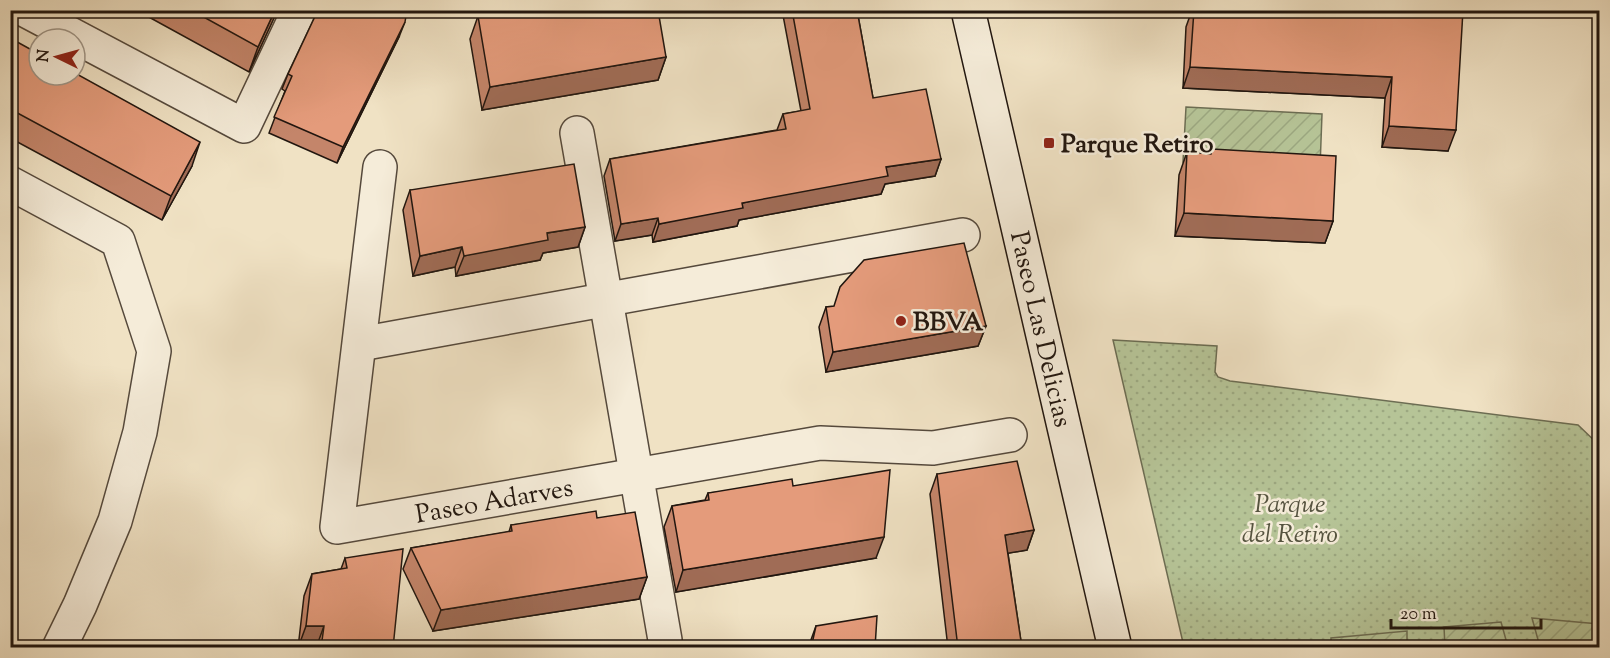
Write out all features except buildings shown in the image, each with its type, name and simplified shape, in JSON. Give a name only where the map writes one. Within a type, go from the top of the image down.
[{"type":"street","points":[[25,10],[244,126],[299,10]]},
{"type":"street","name":"Paseo Las Delicias","points":[[968,10],[1115,648]]},
{"type":"street","points":[[577,133],[665,640]]},
{"type":"street","name":"Paseo Adarves","points":[[380,167],[337,527],[820,443],[933,448],[1010,435]]},
{"type":"street","points":[[10,183],[117,241],[154,351],[140,432],[116,521],[59,648]]},
{"type":"street","points":[[360,344],[963,235]]},
{"type":"green space","points":[[1186,107],[1322,114],[1320,168],[1183,162]]},
{"type":"green space","name":"Parque del Retiro","points":[[1113,340],[1217,346],[1215,372],[1218,377],[1230,381],[1578,425],[1599,445],[1599,647],[1184,647]]},
{"type":"green space","points":[[1532,618],[1599,624],[1599,647],[1540,647]]},
{"type":"green space","points":[[1501,622],[1508,647],[1445,647],[1444,627]]},
{"type":"green space","points":[[1407,631],[1407,647],[1331,647],[1331,638]]},
{"type":"place","name":"Parque Retiro","points":[[1049,143]]},
{"type":"place","name":"BBVA","points":[[901,321]]}]
